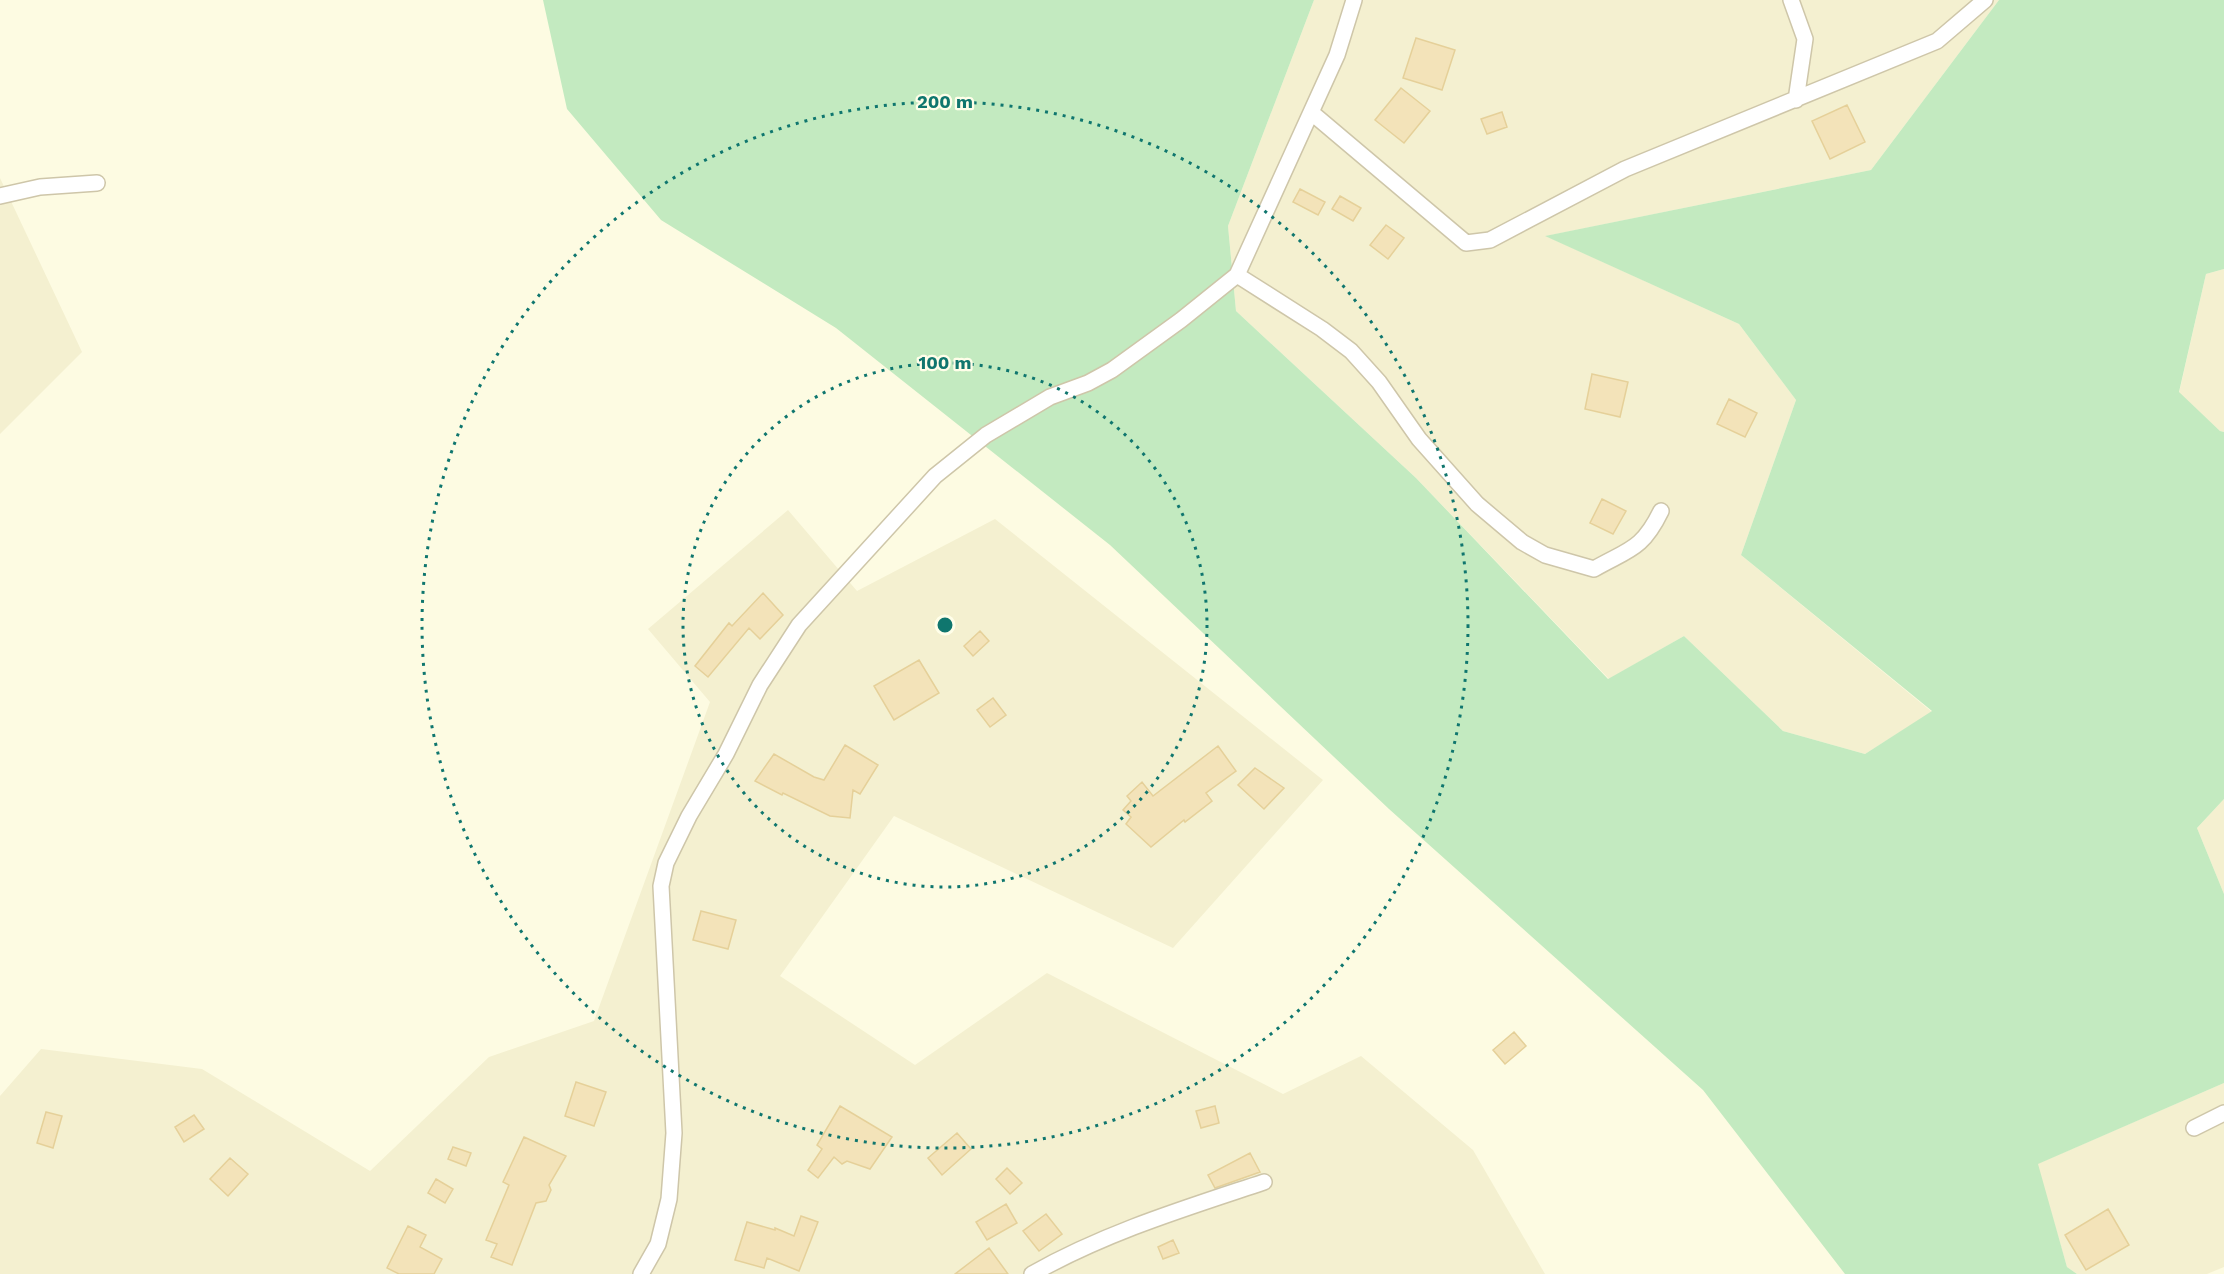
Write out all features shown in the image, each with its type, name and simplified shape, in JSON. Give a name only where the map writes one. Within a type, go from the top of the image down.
[{"type":"street","points":[[641,1274],[658,1244],[669,1199],[674,1133],[661,886],[666,863],[689,816],[726,754],[760,685],[799,625],[935,476],[986,435],[1050,397],[1088,383],[1112,370],[1181,320],[1237,275],[1337,55],[1354,0]]},
{"type":"street","points":[[1791,0],[1805,39],[1796,100]]},
{"type":"street","points":[[1312,113],[1466,243],[1490,240],[1625,169],[1937,41],[1985,0]]},
{"type":"street","points":[[0,196],[40,187],[97,183]]},
{"type":"street","points":[[1237,275],[1322,329],[1351,351],[1379,382],[1419,439],[1477,504],[1522,542],[1545,555],[1594,569],[1636,547],[1652,530],[1660,511]]},
{"type":"street","points":[[2194,1128],[2224,1113]]},
{"type":"street","points":[[1032,1274],[1070,1253],[1122,1230],[1264,1182]]},
{"type":"shaded area","points":[[1314,0],[1999,0],[1871,170],[1546,236],[1739,324],[1796,400],[1741,555],[1932,712],[1865,754],[1783,731],[1684,636],[1609,679],[1416,478],[1236,311],[1228,226]]},
{"type":"shaded area","points":[[0,178],[82,352],[0,434]]},
{"type":"shaded area","points":[[2224,269],[2224,432],[2220,431],[2179,393],[2206,274]]},
{"type":"shaded area","points":[[788,510],[857,591],[995,519],[1323,780],[1173,948],[894,816],[780,976],[915,1065],[1047,973],[1283,1094],[1361,1056],[1473,1150],[1545,1274],[0,1274],[0,1096],[41,1049],[202,1069],[370,1171],[489,1057],[594,1021],[710,702],[648,629]]},
{"type":"shaded area","points":[[2224,799],[2224,894],[2197,828]]},
{"type":"shaded area","points":[[2224,1083],[2224,1267],[2207,1274],[2077,1274],[2067,1267],[2037,1164]]},
{"type":"green space","points":[[543,0],[1314,0],[1228,226],[1236,311],[1416,478],[1608,679],[1684,636],[1783,731],[1865,754],[1932,711],[1741,555],[1796,400],[1739,324],[1545,236],[1871,170],[1999,0],[2224,0],[2224,269],[2206,274],[2179,392],[2220,431],[2224,432],[2224,799],[2197,828],[2224,894],[2224,1083],[2038,1164],[2067,1267],[2077,1274],[1845,1274],[1703,1090],[1389,809],[1110,545],[836,328],[661,220],[567,109]]},
{"type":"building","points":[[1416,38],[1455,50],[1442,90],[1403,78]]},
{"type":"building","points":[[1401,88],[1430,111],[1404,143],[1375,120]]},
{"type":"building","points":[[1847,105],[1865,142],[1830,159],[1812,121]]},
{"type":"building","points":[[1502,112],[1507,127],[1487,134],[1481,119]]},
{"type":"building","points":[[1300,189],[1325,202],[1318,215],[1293,202]]},
{"type":"building","points":[[1340,196],[1361,208],[1353,221],[1332,209]]},
{"type":"building","points":[[1386,225],[1404,238],[1388,259],[1370,245]]},
{"type":"building","points":[[1592,374],[1628,382],[1620,417],[1585,409]]},
{"type":"building","points":[[1729,399],[1757,413],[1745,437],[1717,424]]},
{"type":"building","points":[[1602,499],[1626,511],[1613,534],[1590,523]]},
{"type":"building","points":[[763,593],[783,615],[760,639],[749,628],[708,677],[695,666],[729,623],[732,626]]},
{"type":"building","points":[[980,631],[989,641],[973,656],[964,646]]},
{"type":"building","points":[[919,660],[939,693],[894,720],[874,686]]},
{"type":"building","points":[[993,698],[1006,715],[990,727],[977,710]]},
{"type":"building","points":[[845,745],[878,765],[860,794],[853,790],[850,818],[830,816],[755,781],[774,754],[814,777],[824,780]]},
{"type":"building","points":[[1218,746],[1236,771],[1206,793],[1212,801],[1151,847],[1126,824],[1131,817],[1123,810],[1131,801],[1127,796],[1142,782],[1153,796]]},
{"type":"building","points":[[1255,768],[1284,788],[1264,809],[1238,785]]},
{"type":"building","points":[[701,911],[736,920],[728,949],[693,940]]},
{"type":"building","points":[[1514,1032],[1526,1046],[1505,1064],[1493,1050]]},
{"type":"building","points":[[576,1082],[606,1092],[594,1126],[565,1116]]},
{"type":"building","points":[[840,1106],[892,1137],[870,1169],[847,1161],[842,1164],[834,1157],[818,1178],[808,1170],[822,1149],[817,1145]]},
{"type":"building","points":[[1215,1106],[1219,1123],[1201,1128],[1196,1111]]},
{"type":"building","points":[[46,1112],[62,1116],[53,1148],[37,1143]]},
{"type":"building","points":[[194,1115],[204,1129],[184,1142],[175,1127]]},
{"type":"building","points":[[957,1133],[971,1149],[942,1175],[928,1158]]},
{"type":"building","points":[[524,1137],[566,1156],[549,1185],[551,1190],[546,1201],[536,1203],[512,1265],[491,1257],[497,1244],[486,1240],[509,1185],[503,1182]]},
{"type":"building","points":[[453,1147],[471,1153],[466,1166],[448,1159]]},
{"type":"building","points":[[1250,1153],[1260,1172],[1215,1188],[1208,1175]]},
{"type":"building","points":[[230,1158],[248,1174],[228,1196],[210,1179]]},
{"type":"building","points":[[1007,1168],[1022,1183],[1010,1194],[996,1179]]},
{"type":"building","points":[[436,1179],[453,1189],[445,1203],[428,1193]]},
{"type":"building","points":[[1006,1204],[1017,1223],[987,1240],[976,1222]]},
{"type":"building","points":[[2108,1209],[2129,1245],[2086,1270],[2065,1235]]},
{"type":"building","points":[[1046,1214],[1062,1234],[1039,1251],[1023,1231]]},
{"type":"building","points":[[801,1216],[818,1222],[799,1271],[767,1258],[764,1268],[735,1260],[747,1222],[775,1230],[775,1228],[794,1236]]},
{"type":"building","points":[[408,1226],[426,1235],[420,1247],[442,1259],[434,1274],[399,1274],[387,1268]]},
{"type":"building","points":[[1173,1240],[1179,1253],[1163,1259],[1158,1247]]},
{"type":"building","points":[[989,1248],[1008,1274],[955,1274]]}]
